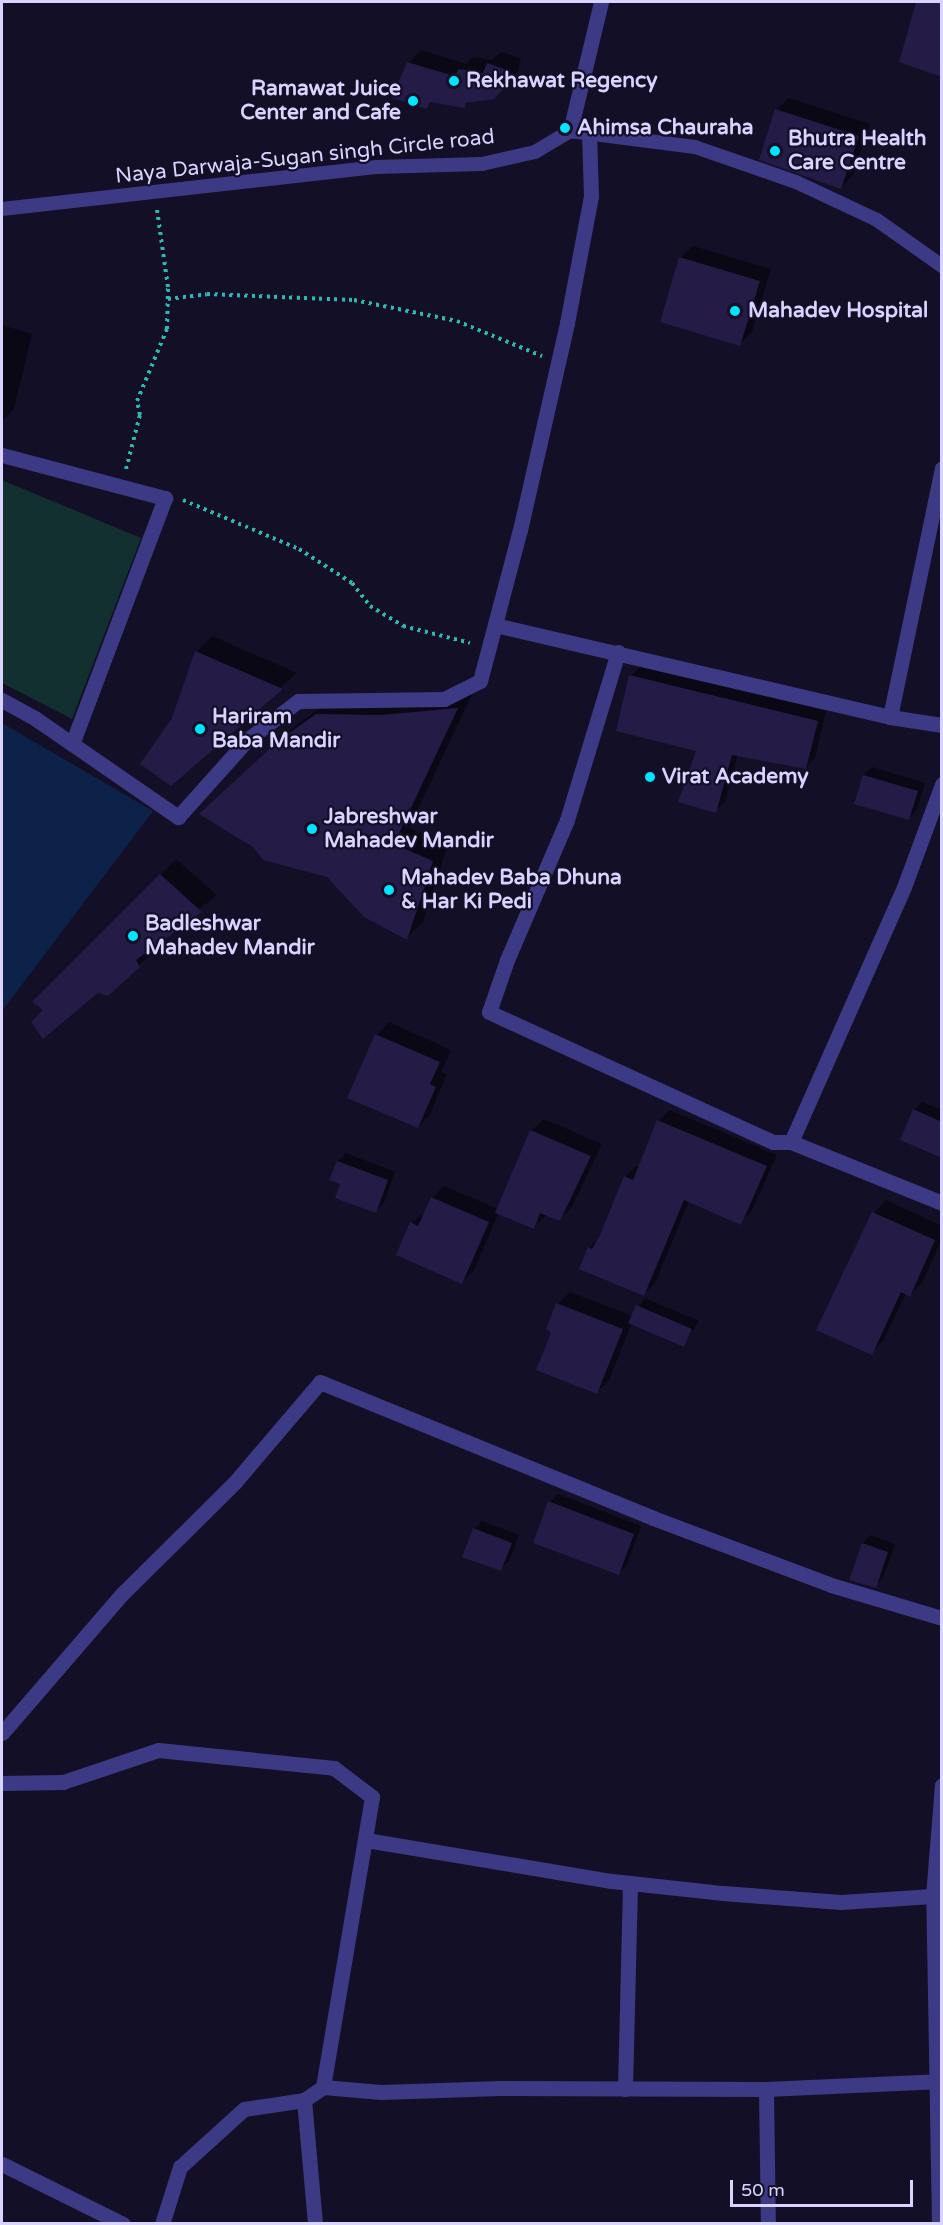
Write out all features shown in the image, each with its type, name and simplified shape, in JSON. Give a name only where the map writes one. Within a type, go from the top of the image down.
[{"type":"street","points":[[570,132],[601,2]]},
{"type":"street","points":[[2,700],[72,744],[178,817],[247,740],[298,701],[444,699],[480,681],[558,364],[591,196],[589,134]]},
{"type":"street","points":[[2,455],[123,485],[165,498],[72,744]]},
{"type":"street","points":[[890,717],[942,468]]},
{"type":"street","points":[[495,625],[890,717],[942,725]]},
{"type":"street","points":[[618,652],[567,820],[489,1012],[772,1142],[791,1142],[942,1203]]},
{"type":"street","points":[[791,1142],[904,887],[942,784]]},
{"type":"street","points":[[2,1733],[122,1594],[235,1482],[320,1382],[653,1518],[831,1585],[942,1618]]},
{"type":"street","points":[[2,1783],[63,1782],[158,1750],[333,1768],[372,1797],[324,2086]]},
{"type":"street","points":[[939,2223],[939,2081],[933,1896],[942,1785]]},
{"type":"street","points":[[366,1840],[630,1883],[841,1902],[933,1896]]},
{"type":"street","points":[[625,2089],[630,1883]]},
{"type":"street","points":[[162,2223],[180,2167],[244,2109],[303,2100],[324,2086],[381,2092],[766,2089],[939,2081]]},
{"type":"street","points":[[766,2089],[768,2223]]},
{"type":"street","points":[[303,2100],[315,2223]]},
{"type":"street","points":[[2,2164],[123,2223]]},
{"type":"lane","points":[[570,132],[695,147],[796,182],[877,220],[942,266]]},
{"type":"lane","name":"Naya Darwaja-Sugan singh Circle road","points":[[2,209],[375,167],[482,164],[535,152],[570,132]]},
{"type":"path","points":[[123,485],[140,416],[137,401],[167,329],[168,299],[155,191]]},
{"type":"path","points":[[168,299],[207,294],[354,300],[458,321],[558,364]]},
{"type":"path","points":[[165,498],[184,500],[299,549],[352,583],[370,606],[403,626],[488,650]]},
{"type":"green space","points":[[2,480],[141,538],[72,719],[2,683]]},
{"type":"water","points":[[2,723],[153,811],[2,1011]]},
{"type":"building","points":[[916,2],[942,2],[942,77],[899,62]]},
{"type":"building","name":"Rekhawat Regency","points":[[407,62],[454,76],[459,69],[483,73],[487,63],[510,71],[506,86],[494,99],[466,103],[465,108],[430,102],[427,109],[392,98]]},
{"type":"building","points":[[775,109],[859,136],[841,189],[759,160]]},
{"type":"building","points":[[679,257],[760,281],[740,346],[660,322]]},
{"type":"building","name":"Hariram Baba Mandir","points":[[195,651],[283,689],[171,786],[140,764],[172,718]]},
{"type":"building","points":[[629,675],[818,721],[806,769],[732,755],[716,813],[678,802],[696,751],[616,731]]},
{"type":"building","name":"Jabreshwar Mahadev Mandir","points":[[458,708],[394,844],[433,861],[407,940],[364,917],[327,877],[263,860],[253,847],[199,814],[278,741],[316,714],[381,715]]},
{"type":"building","points":[[863,775],[918,791],[909,820],[854,804]]},
{"type":"building","name":"Badleshwar Mahadev Mandir","points":[[160,874],[202,912],[136,960],[140,967],[108,996],[98,993],[43,1039],[31,1022],[43,1010],[32,1002]]},
{"type":"building","points":[[375,1034],[440,1062],[430,1084],[436,1087],[418,1128],[347,1098]]},
{"type":"building","points":[[913,1109],[942,1122],[942,1158],[900,1140]]},
{"type":"building","points":[[657,1120],[767,1166],[741,1225],[684,1200],[644,1296],[579,1269],[588,1247],[592,1249],[600,1235],[624,1176],[633,1180]]},
{"type":"building","points":[[530,1130],[591,1156],[560,1221],[540,1213],[534,1229],[495,1213]]},
{"type":"building","points":[[337,1161],[388,1180],[376,1213],[335,1198],[340,1184],[329,1180]]},
{"type":"building","points":[[431,1197],[489,1222],[462,1284],[396,1255],[410,1222],[418,1226]]},
{"type":"building","points":[[872,1212],[935,1240],[910,1297],[901,1292],[872,1355],[816,1330]]},
{"type":"building","points":[[556,1303],[623,1329],[597,1394],[536,1370],[551,1333],[546,1329]]},
{"type":"building","points":[[636,1305],[692,1329],[684,1347],[628,1323]]},
{"type":"building","points":[[548,1501],[634,1534],[619,1575],[533,1543]]},
{"type":"building","points":[[473,1528],[512,1543],[501,1571],[462,1557]]},
{"type":"building","points":[[862,1543],[888,1552],[876,1588],[849,1580]]},
{"type":"place","name":"Rekhawat Regency","points":[[454,81]]},
{"type":"place","name":"Ramawat Juice Center and Cafe","points":[[413,101]]},
{"type":"place","name":"Ahimsa Chauraha","points":[[565,128]]},
{"type":"place","name":"Bhutra Health Care Centre","points":[[775,151]]},
{"type":"place","name":"Mahadev Hospital","points":[[735,311]]},
{"type":"place","name":"Hariram Baba Mandir","points":[[200,729]]},
{"type":"place","name":"Virat Academy","points":[[650,777]]},
{"type":"place","name":"Jabreshwar Mahadev Mandir","points":[[312,829]]},
{"type":"place","name":"Mahadev Baba Dhuna & Har Ki Pedi","points":[[389,890]]},
{"type":"place","name":"Badleshwar Mahadev Mandir","points":[[133,936]]}]
